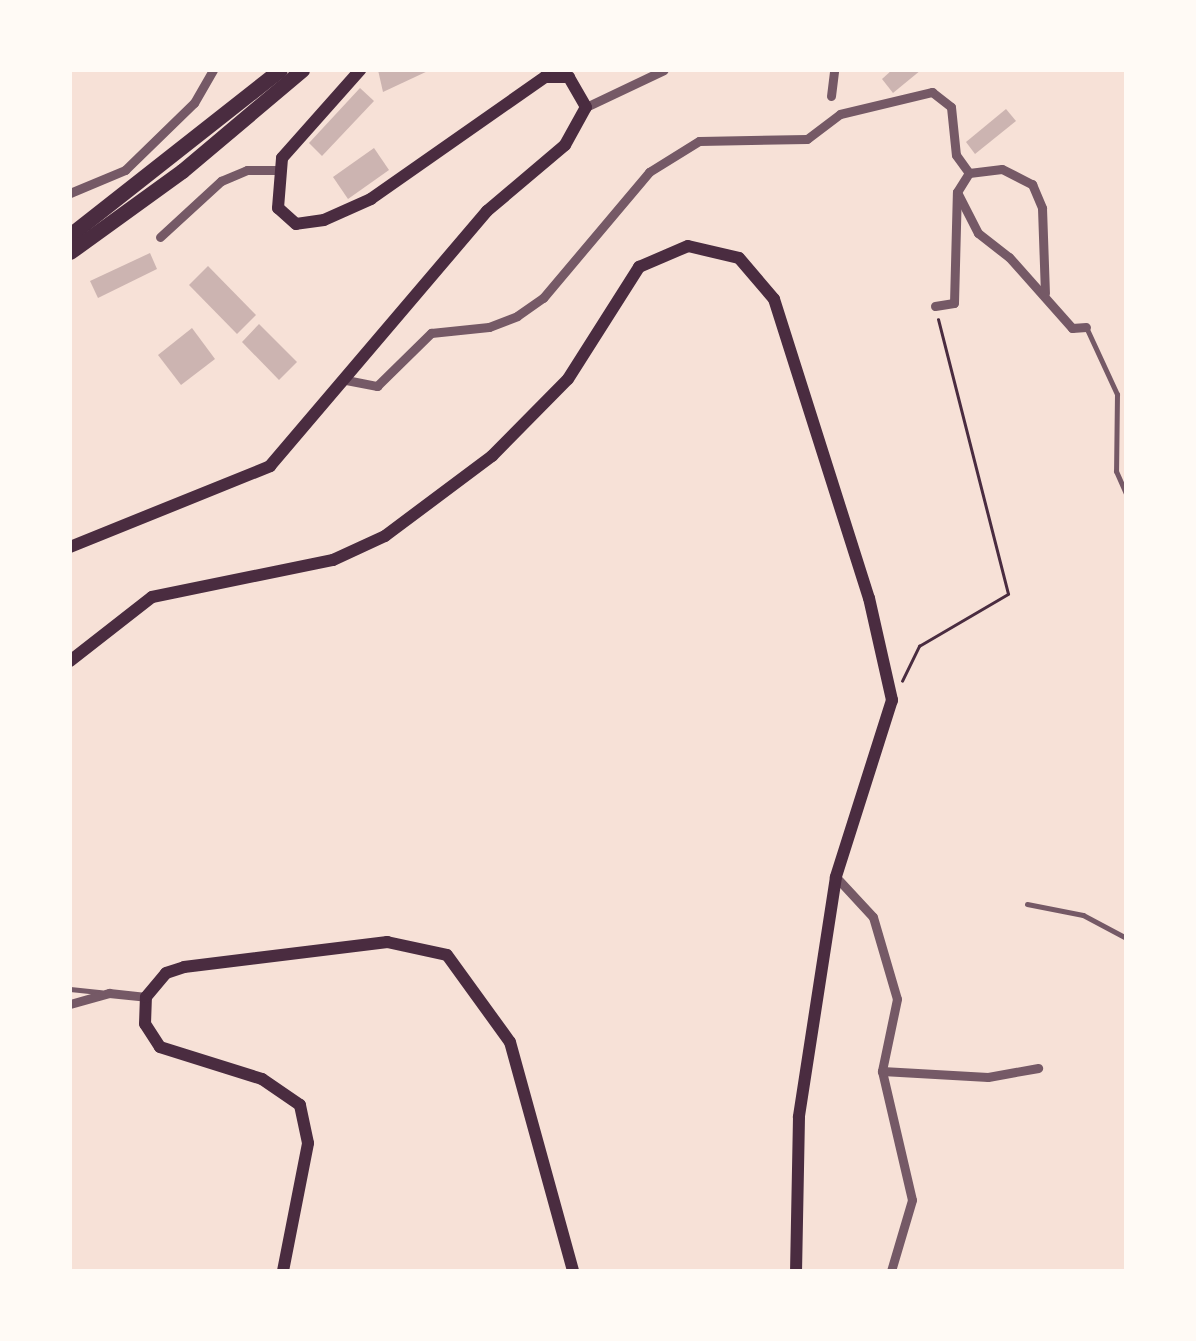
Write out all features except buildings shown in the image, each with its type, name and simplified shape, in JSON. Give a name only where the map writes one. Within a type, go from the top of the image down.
[{"type":"highway","points":[[70,235],[280,70]]},
{"type":"highway","points":[[70,252],[170,180],[302,70]]},
{"type":"main road","points":[[70,547],[270,466],[487,211],[565,146],[586,107],[569,77],[545,77],[371,199],[324,220],[296,224],[278,208],[282,158],[360,70]]},
{"type":"main road","points":[[70,660],[152,597],[333,560],[385,536],[492,456],[568,379],[639,267],[688,246],[740,258],[774,299],[869,598],[892,700],[836,877],[799,1117],[796,1271]]},
{"type":"main road","points":[[283,1271],[308,1143],[300,1105],[250,1074],[160,1047],[145,1024],[146,997],[166,972],[218,959],[387,942],[447,955],[510,1042],[572,1271]]},
{"type":"street","points":[[70,194],[126,170],[194,103],[214,70]]},
{"type":"street","points":[[586,107],[664,70]]},
{"type":"street","points":[[831,96],[834,70]]},
{"type":"street","points":[[346,380],[377,386],[431,333],[489,327],[517,316],[544,298],[649,172],[699,141],[807,139],[840,114],[932,92],[951,106],[956,155],[969,173]]},
{"type":"street","points":[[969,173],[1002,169],[1032,184],[1042,208],[1045,294]]},
{"type":"street","points":[[160,237],[220,182],[247,170],[280,170]]},
{"type":"street","points":[[935,306],[954,303],[957,192],[969,173]]},
{"type":"street","points":[[957,192],[978,232],[1045,294],[1072,328],[1086,327]]},
{"type":"street","points":[[836,877],[874,917],[897,999],[882,1071],[912,1200],[892,1271]]},
{"type":"street","points":[[70,1004],[109,993],[146,997]]},
{"type":"street","points":[[882,1071],[988,1077],[1038,1068]]},
{"type":"lane","points":[[1086,327],[1117,394],[1116,471],[1126,493]]},
{"type":"lane","points":[[1028,904],[1084,915],[1126,938]]},
{"type":"lane","points":[[70,989],[109,993]]},
{"type":"path","points":[[892,700],[919,646],[1008,594],[935,306]]}]
